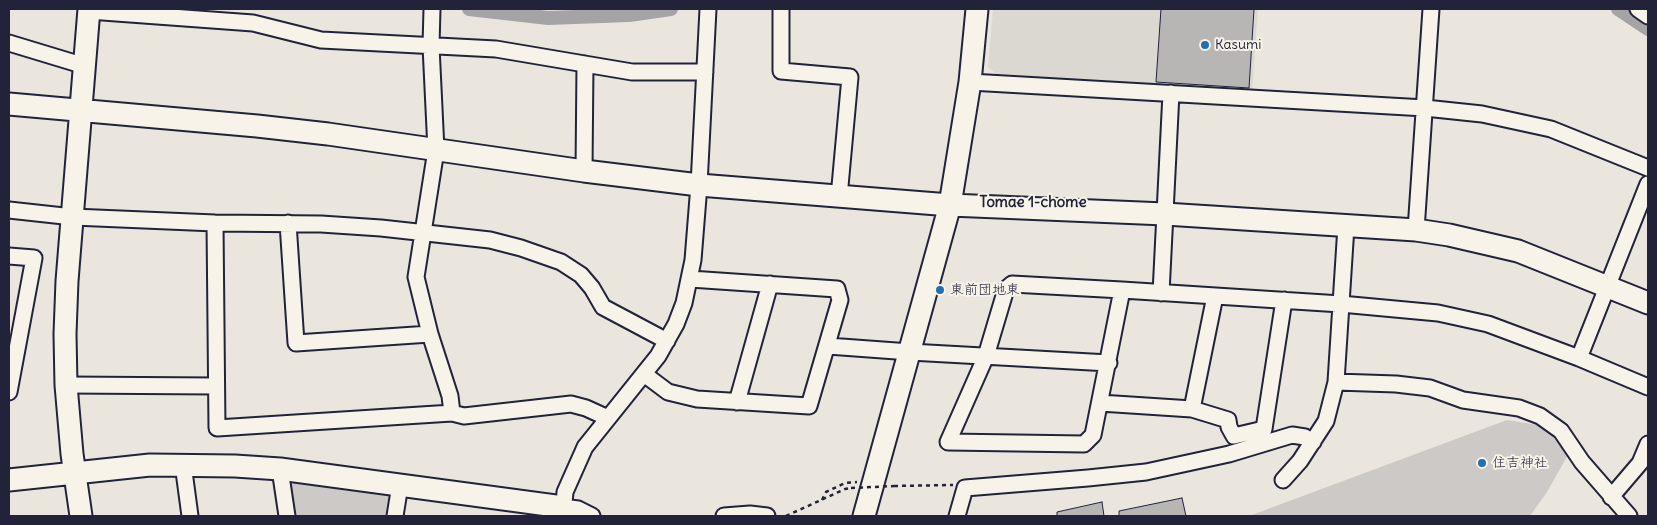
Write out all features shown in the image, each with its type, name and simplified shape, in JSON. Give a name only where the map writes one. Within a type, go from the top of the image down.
[{"type":"street","points":[[563,512],[565,492],[585,447],[644,374],[667,341],[684,303],[693,260],[699,185],[708,9]]},
{"type":"street","points":[[781,9],[781,71],[850,77],[839,196]]},
{"type":"street","points":[[864,516],[950,204],[970,82],[977,9]]},
{"type":"street","points":[[1416,230],[1431,9]]},
{"type":"street","points":[[1638,9],[1648,16]]},
{"type":"street","points":[[81,516],[66,385],[65,334],[67,281],[89,10],[254,23],[321,40],[496,49],[632,72],[705,72]]},
{"type":"street","points":[[432,10],[431,46],[436,150],[416,277],[430,334],[450,396],[452,413]]},
{"type":"street","points":[[9,42],[85,66]]},
{"type":"street","points":[[584,171],[585,64]]},
{"type":"street","points":[[970,82],[1425,108],[1482,114],[1550,129],[1648,168]]},
{"type":"street","points":[[1161,293],[1171,93]]},
{"type":"street","points":[[9,104],[328,134],[584,171],[699,185],[950,204],[1165,214],[1416,230],[1449,235],[1518,251],[1648,302]]},
{"type":"street","points":[[1578,358],[1645,203],[1648,184]]},
{"type":"street","points":[[9,210],[73,217],[216,223],[321,224],[490,240],[521,248],[561,262],[581,274],[603,307],[667,341]]},
{"type":"street","points":[[216,223],[217,428],[452,413],[464,416],[571,404],[586,408],[608,418]]},
{"type":"street","points":[[288,223],[296,343],[430,334]]},
{"type":"street","points":[[1283,480],[1300,461],[1326,421],[1336,382],[1346,226]]},
{"type":"street","points":[[9,256],[34,258],[9,392]]},
{"type":"street","points":[[644,374],[668,392],[697,399],[809,406],[840,300],[837,288],[690,279]]},
{"type":"street","points":[[737,402],[770,284]]},
{"type":"street","points":[[1122,290],[1093,435],[1084,444],[948,442],[986,356],[1006,290],[1012,284],[1122,290],[1284,300],[1438,313],[1488,324],[1578,358],[1648,388]]},
{"type":"street","points":[[1192,409],[1215,296]]},
{"type":"street","points":[[1100,403],[1192,409],[1228,420],[1229,427],[1234,436],[1264,429],[1284,300]]},
{"type":"street","points":[[828,346],[1108,363]]},
{"type":"street","points":[[1336,382],[1396,384],[1430,388],[1463,400],[1519,408],[1540,416],[1561,431],[1582,462],[1629,516]]},
{"type":"street","points":[[66,385],[216,386]]},
{"type":"street","points":[[957,516],[965,488],[1146,472],[1229,454],[1292,435],[1305,437],[1313,442]]},
{"type":"street","points":[[1612,498],[1640,463],[1648,444]]},
{"type":"street","points":[[183,464],[190,516]]},
{"type":"street","points":[[9,480],[150,465],[183,464],[280,469],[400,485],[563,512],[578,509],[592,516]]},
{"type":"street","points":[[280,469],[287,516]]},
{"type":"street","points":[[395,516],[400,485]]},
{"type":"street","points":[[724,516],[750,514],[767,516]]},
{"type":"path","points":[[822,500],[826,492],[845,483],[858,482],[860,474],[875,477]]},
{"type":"path","points":[[786,516],[851,488],[958,485],[965,488]]},
{"type":"shaded area","points":[[993,9],[1258,9],[1252,91],[996,74],[988,67]]},
{"type":"shaded area","points":[[1507,420],[1538,425],[1554,438],[1568,455],[1547,492],[1530,516],[1249,516]]},
{"type":"shaded area","points":[[295,481],[389,493],[388,513],[384,516],[295,516],[290,487]]},
{"type":"building","name":"Kasumi","points":[[1161,9],[1254,9],[1249,88],[1156,82]]},
{"type":"building","points":[[1182,498],[1186,516],[1119,516],[1119,511]]},
{"type":"building","points":[[1102,502],[1104,516],[1057,516],[1057,512]]},
{"type":"waterway","points":[[469,9],[548,18],[629,15],[671,9]]},
{"type":"waterway","points":[[1618,9],[1648,29]]},
{"type":"place","name":"Kasumi","points":[[1205,45]]},
{"type":"place","name":"東前団地東","points":[[940,290]]},
{"type":"place","name":"住吉神社","points":[[1482,463]]},
{"type":"district","name":"Tomae 1-chome","points":[[1033,203]]}]
